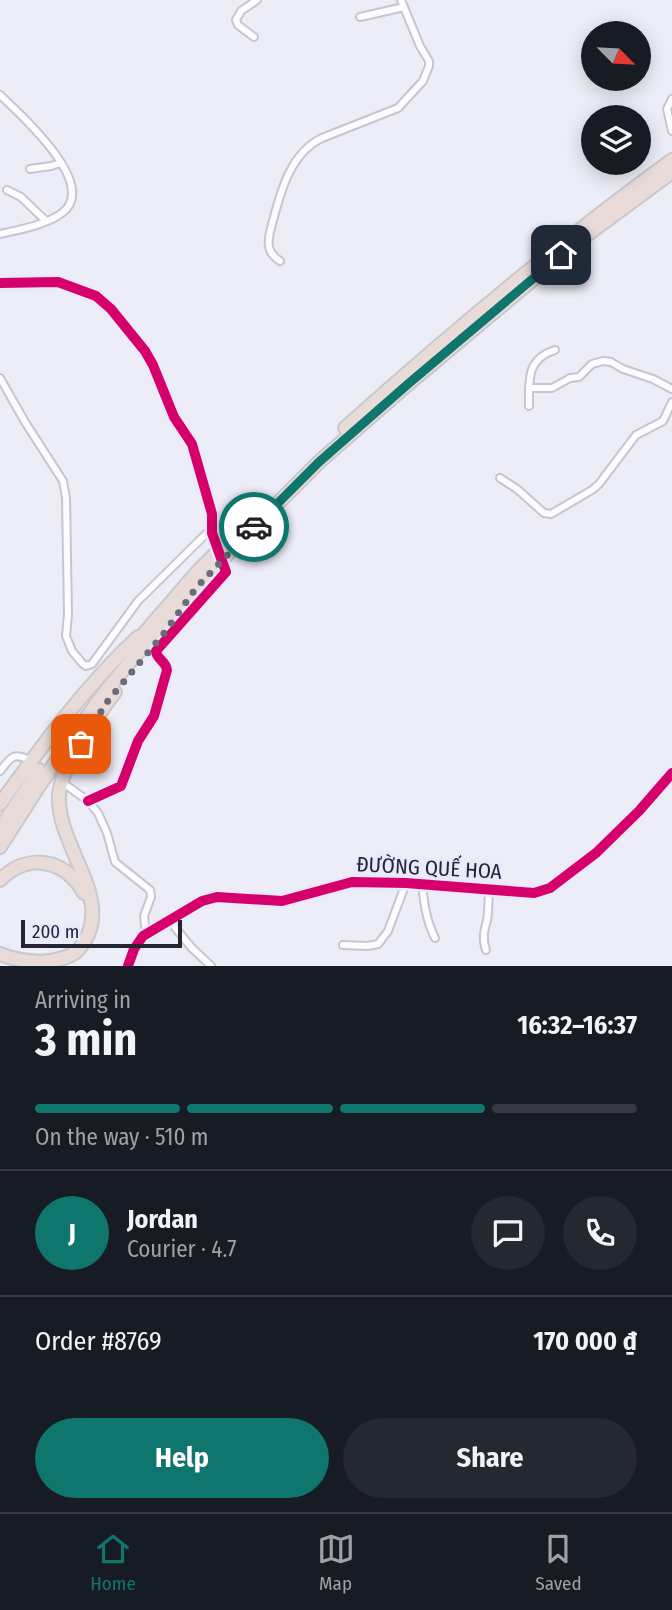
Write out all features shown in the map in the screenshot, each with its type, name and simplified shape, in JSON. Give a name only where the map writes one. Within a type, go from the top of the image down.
[{"type":"highway","points":[[0,829],[91,697],[149,627],[226,542],[313,457],[402,376],[570,235],[672,160]]},
{"type":"highway","points":[[0,847],[38,786],[98,701],[133,658],[232,549],[319,462],[408,384],[580,240],[672,172]]},
{"type":"highway","points":[[1,950],[32,964],[57,964],[75,953],[84,943],[92,922],[92,904],[89,890],[63,827],[59,804],[61,783],[72,758],[107,702],[165,632],[196,588]]},
{"type":"highway","points":[[0,804],[99,676],[149,627]]},
{"type":"highway","points":[[0,880],[23,865],[47,863],[60,868],[77,881],[87,905],[83,931],[70,949],[60,956],[51,959],[33,958],[1,950]]},
{"type":"street","points":[[254,37],[238,25],[236,20],[241,11],[257,0]]},
{"type":"street","points":[[280,261],[268,246],[270,232],[286,181],[298,157],[309,145],[321,138],[398,107],[415,91],[428,72],[429,61],[402,4],[360,17]]},
{"type":"street","points":[[0,95],[44,139],[61,163],[72,190],[64,212],[46,221],[0,234]]},
{"type":"street","points":[[672,99],[667,109],[672,131]]},
{"type":"street","points":[[30,169],[61,163]]},
{"type":"street","points":[[8,190],[21,197],[46,221]]},
{"type":"street","points":[[0,283],[58,282],[96,296],[111,309],[150,359],[174,417],[192,444],[212,514],[211,529],[214,538]]},
{"type":"street","points":[[529,406],[529,388],[536,361],[545,353],[555,350]]},
{"type":"street","points":[[529,388],[552,388],[569,378],[579,377],[592,364],[603,361],[653,379],[672,389]]},
{"type":"street","points":[[1,380],[24,422],[64,481],[68,614],[66,636],[69,647],[83,664],[92,664],[138,601],[211,529]]},
{"type":"street","points":[[500,478],[544,513],[551,514],[596,486],[636,435],[663,421],[672,402]]},
{"type":"street","points":[[88,801],[121,786],[135,748],[154,716],[167,670],[156,651],[226,572],[221,560]]},
{"type":"street","points":[[0,771],[13,756],[19,755],[27,760]]},
{"type":"street","name":"ĐƯỜNG QUẾ HOA","points":[[131,965],[138,942],[146,934],[202,901],[217,897],[282,901],[352,882],[406,883],[534,893],[550,888],[596,853],[639,811],[672,773]]},
{"type":"street","points":[[52,776],[59,780]]},
{"type":"street","points":[[66,785],[88,801],[103,822],[115,862],[149,890],[151,897],[144,916],[146,934]]},
{"type":"street","points":[[343,945],[378,944],[388,931],[406,883]]},
{"type":"street","points":[[422,884],[428,924],[435,938]]},
{"type":"street","points":[[486,950],[484,930],[489,890]]},
{"type":"street","points":[[169,920],[211,966]]},
{"type":"cycle path","points":[[0,283],[58,282],[96,296],[111,309],[145,351],[174,417],[192,444],[212,514],[212,533],[226,572],[156,651],[167,670],[154,716],[138,741],[121,786],[88,801]]},
{"type":"cycle path","points":[[128,966],[134,949],[143,936],[202,901],[217,897],[282,901],[352,882],[406,883],[534,893],[550,888],[596,853],[639,811],[672,773]]},
{"type":"way so far","points":[[81,744],[107,702],[165,632],[196,588],[254,527]]},
{"type":"route","points":[[254,527],[319,462],[561,255]]}]
